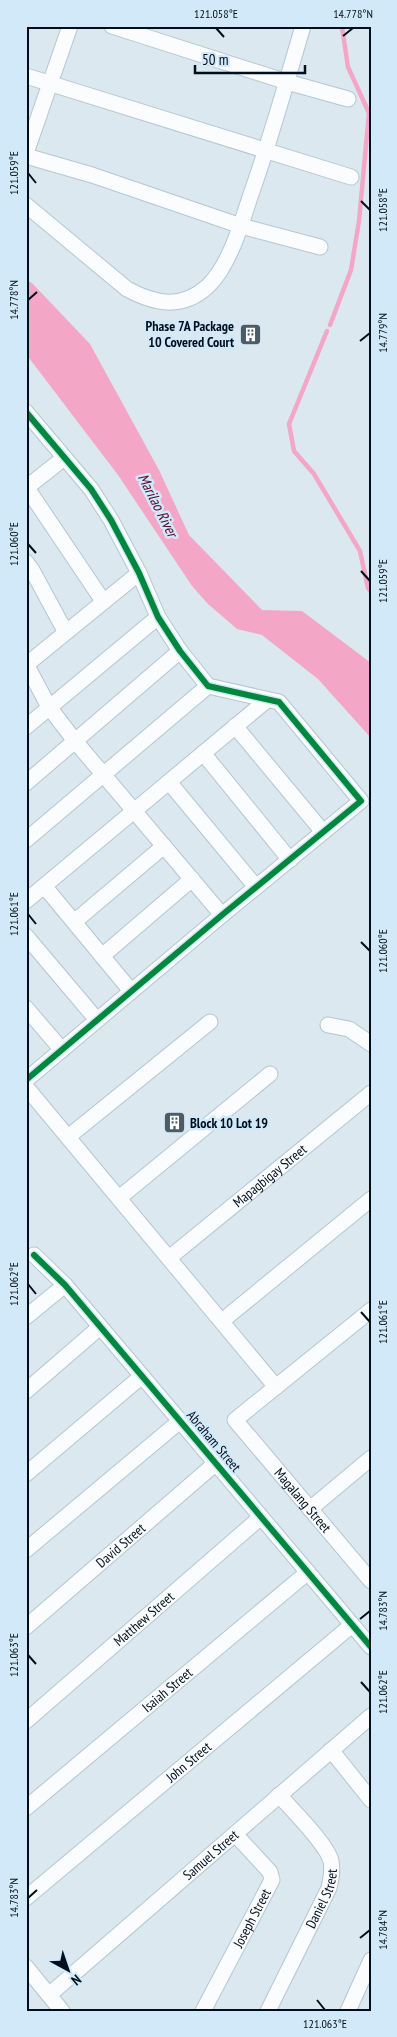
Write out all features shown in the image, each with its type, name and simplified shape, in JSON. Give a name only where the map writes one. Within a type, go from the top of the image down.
[{"type":"street","points":[[70,26],[26,155],[92,175],[240,226],[320,248]]},
{"type":"street","points":[[112,26],[287,82],[348,99]]},
{"type":"street","points":[[26,205],[127,289],[158,302],[181,301],[206,287],[219,274],[240,226],[266,152],[303,26]]},
{"type":"street","points":[[26,76],[351,177]]},
{"type":"street","points":[[26,1080],[222,915],[362,801],[279,702],[208,686],[180,651],[158,617],[139,572],[112,520],[91,490],[28,418]]},
{"type":"street","points":[[64,458],[26,488],[103,601]]},
{"type":"street","points":[[26,562],[65,632]]},
{"type":"street","points":[[139,572],[26,665],[49,707],[75,741],[222,915]]},
{"type":"street","points":[[26,726],[158,617]]},
{"type":"street","points":[[26,783],[180,651]]},
{"type":"street","points":[[26,840],[208,686]]},
{"type":"street","points":[[27,901],[267,700]]},
{"type":"street","points":[[235,726],[324,832]]},
{"type":"street","points":[[203,753],[290,860]]},
{"type":"street","points":[[169,782],[256,887]]},
{"type":"street","points":[[74,922],[164,846]]},
{"type":"street","points":[[102,956],[192,879]]},
{"type":"street","points":[[45,887],[131,992]]},
{"type":"street","points":[[26,936],[97,1020]]},
{"type":"street","points":[[26,1008],[62,1050]]},
{"type":"street","points":[[68,1137],[210,1022]]},
{"type":"street","points":[[328,1025],[349,1029],[371,1044]]},
{"type":"street","points":[[119,1198],[270,1074]]},
{"type":"street","points":[[26,1087],[276,1386],[371,1310]]},
{"type":"street","name":"Mapagbigay Street","points":[[169,1258],[371,1092]]},
{"type":"street","points":[[222,1321],[371,1199]]},
{"type":"street","name":"Abraham Street","points":[[34,1255],[65,1285],[371,1646]]},
{"type":"street","points":[[26,1317],[65,1285]]},
{"type":"street","points":[[26,1391],[100,1327]]},
{"type":"street","points":[[26,1474],[142,1376]]},
{"type":"street","name":"Magalang Street","points":[[276,1386],[235,1420],[371,1581]]},
{"type":"street","points":[[26,1550],[180,1420]]},
{"type":"street","points":[[310,1509],[371,1458]]},
{"type":"street","name":"David Street","points":[[26,1627],[216,1464]]},
{"type":"street","name":"Matthew Street","points":[[26,1721],[262,1517]]},
{"type":"street","name":"Isaiah Street","points":[[26,1808],[308,1572]]},
{"type":"street","name":"John Street","points":[[26,1898],[352,1625]]},
{"type":"street","name":"Samuel Street","points":[[49,1994],[371,1716]]},
{"type":"street","points":[[331,1750],[371,1800]]},
{"type":"street","name":"Daniel Street","points":[[268,2011],[329,1888],[333,1873],[331,1858],[323,1845],[280,1795]]},
{"type":"street","name":"Joseph Street","points":[[203,2011],[272,1880],[270,1872],[235,1834]]},
{"type":"street","points":[[348,2011],[371,1960]]},
{"type":"street","points":[[26,1967],[62,2011]]},
{"type":"water","name":"Marilao River","points":[[26,280],[32,283],[90,344],[159,470],[189,535],[262,610],[302,611],[371,663],[371,738],[318,679],[262,635],[237,629],[208,604],[192,586],[118,475],[26,354]]},
{"type":"waterway","points":[[330,325],[351,270],[359,221],[369,113],[348,67],[342,27]]},
{"type":"waterway","points":[[327,331],[289,424],[294,451],[314,474],[360,551],[368,588],[371,592]]},
{"type":"cycle path","points":[[26,412],[91,489],[111,520],[139,573],[158,617],[180,651],[208,686],[279,702],[361,801],[26,1080]]},
{"type":"cycle path","points":[[34,1255],[65,1285],[371,1647]]},
{"type":"place","name":"Phase 7A Package 10 Covered Court","points":[[250,334]]},
{"type":"place","name":"Block 10 Lot 19","points":[[174,1123]]}]
